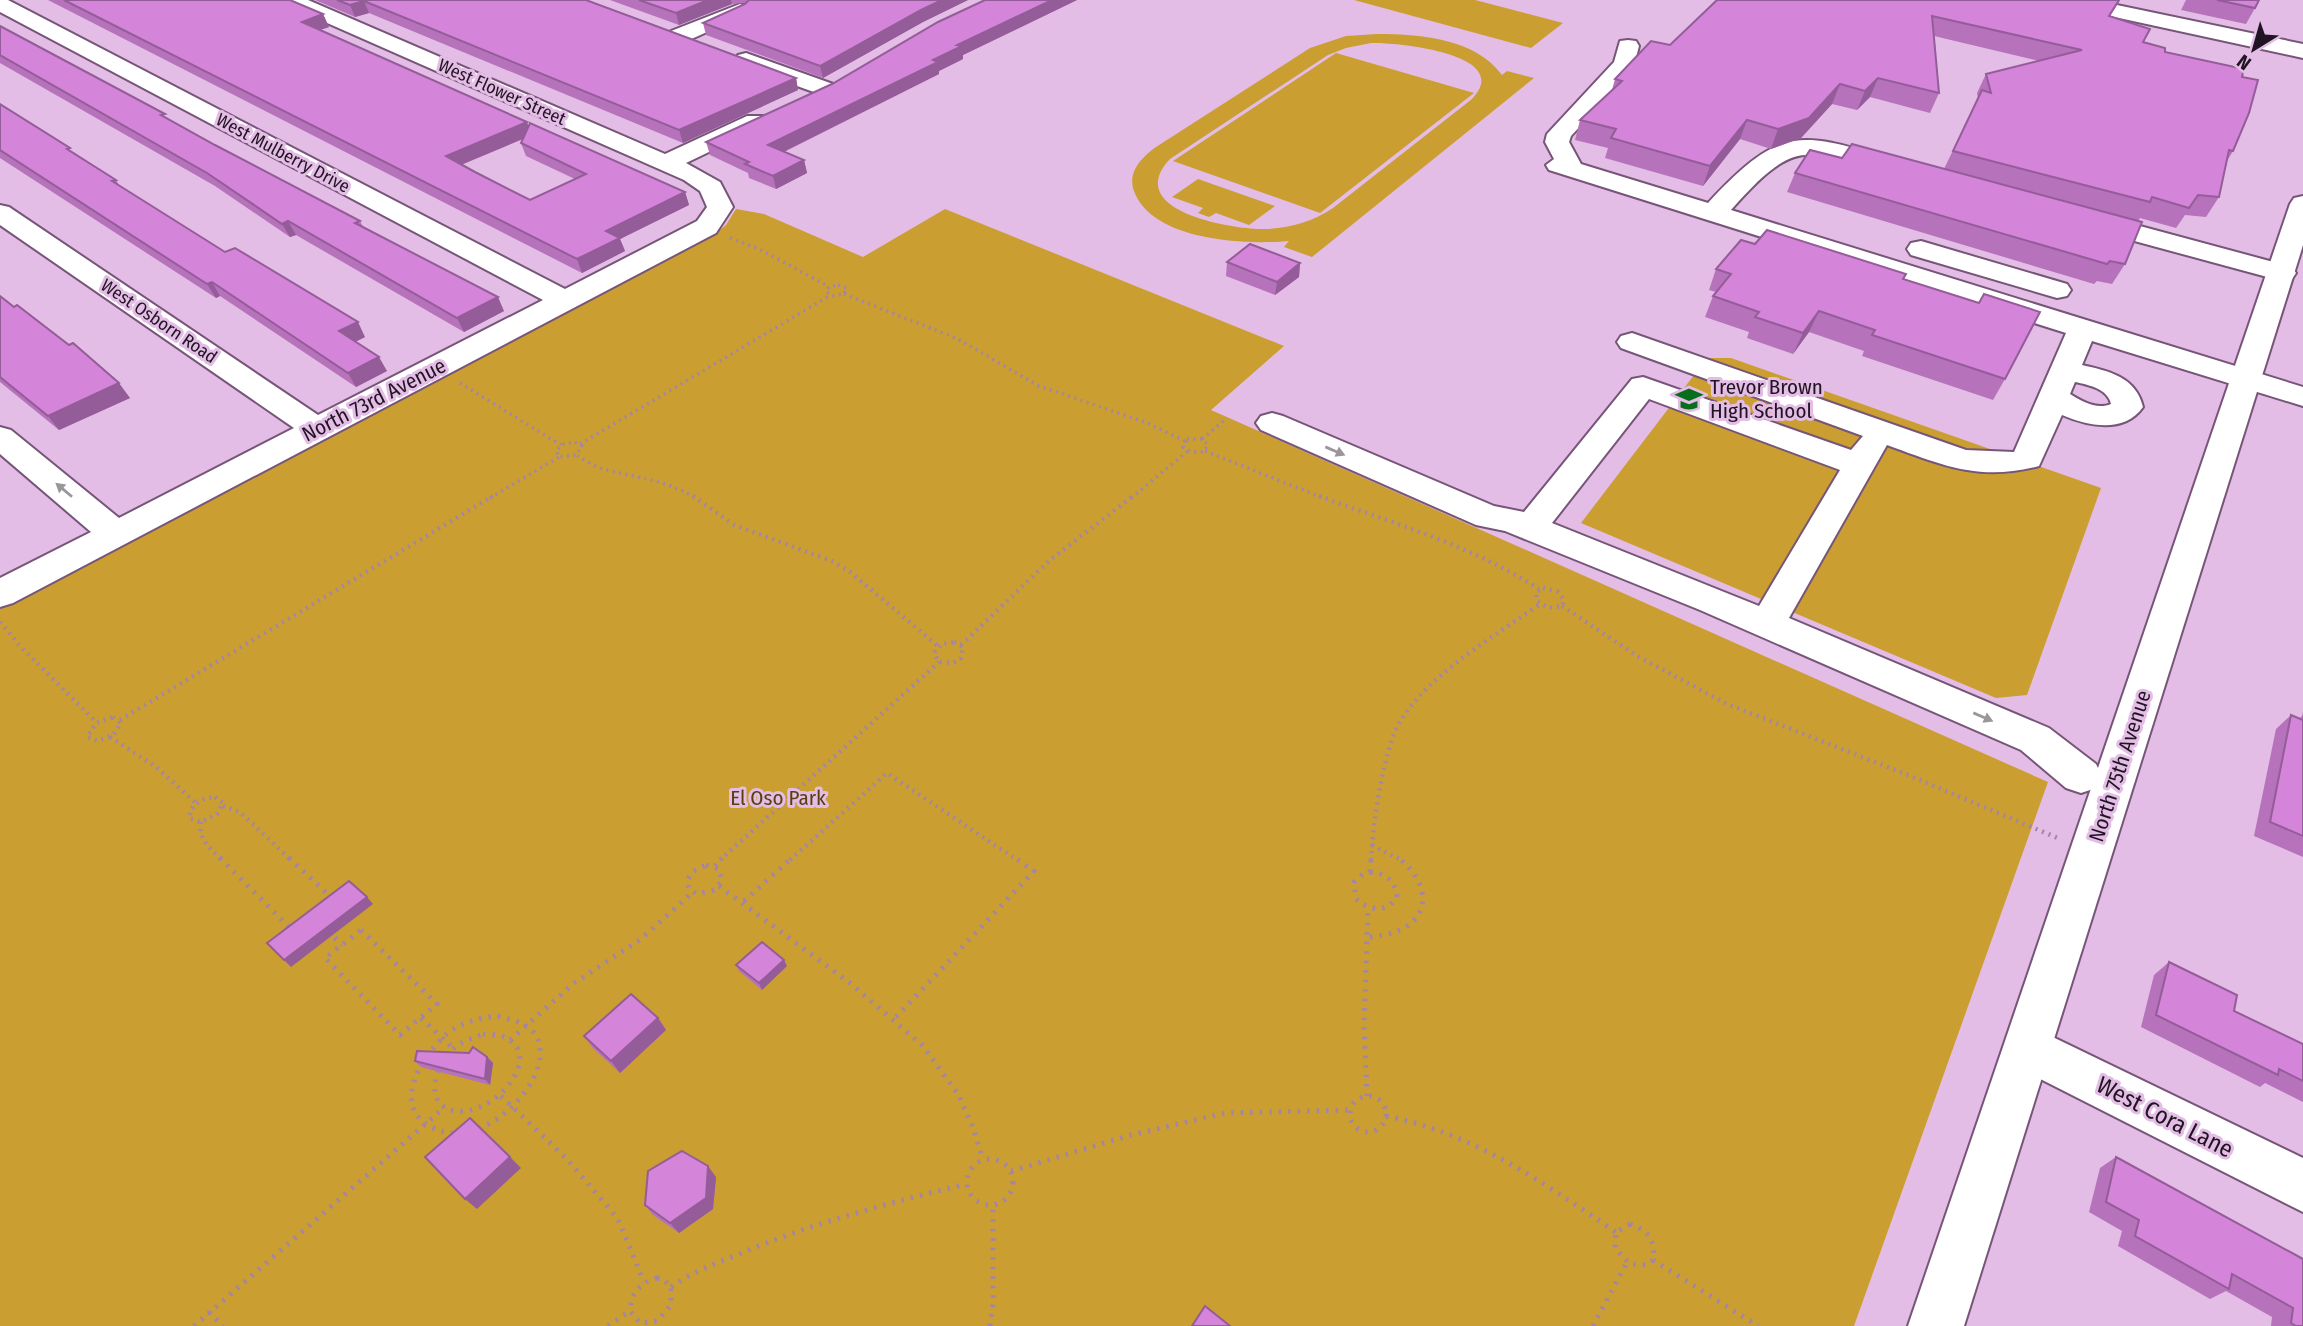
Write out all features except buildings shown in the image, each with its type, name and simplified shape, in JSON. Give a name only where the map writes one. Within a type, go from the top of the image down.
[{"type":"street","name":"West Flower Street","points":[[291,0],[693,175],[711,187]]},
{"type":"street","points":[[2064,0],[2303,51]]},
{"type":"street","name":"West Mulberry Drive","points":[[0,4],[566,302]]},
{"type":"street","points":[[679,36],[740,10]]},
{"type":"street","points":[[655,27],[703,44]]},
{"type":"street","points":[[1628,46],[1625,64],[1559,134],[1557,142],[1565,167],[1714,213],[1815,232],[1998,302],[2303,397]]},
{"type":"street","points":[[728,53],[825,89]]},
{"type":"street","points":[[800,100],[848,75]]},
{"type":"street","points":[[666,163],[776,111]]},
{"type":"street","points":[[1714,213],[1764,162],[1793,148],[1812,145],[1919,174]]},
{"type":"street","name":"North 73rd Avenue","points":[[0,601],[116,534],[707,227],[720,207],[711,187]]},
{"type":"street","name":"North 75th Avenue","points":[[1936,1326],[2028,1048],[2097,782],[2247,379],[2303,204]]},
{"type":"street","name":"West Osborn Road","points":[[0,213],[317,429]]},
{"type":"street","points":[[2066,214],[2282,273]]},
{"type":"street","points":[[1921,249],[2057,290]]},
{"type":"street","points":[[1998,302],[2011,276]]},
{"type":"street","points":[[1632,342],[1961,460],[1986,465],[2011,464],[2026,458],[2083,328]]},
{"type":"street","points":[[1530,528],[1643,386],[1859,466]]},
{"type":"street","points":[[1272,423],[1488,517],[1511,520],[1767,624],[2035,739],[2097,782]]},
{"type":"street","points":[[1767,624],[1879,431]]},
{"type":"street","points":[[0,437],[116,534]]},
{"type":"street","points":[[1488,517],[1503,533],[1988,746],[2025,762],[2097,782]]},
{"type":"street","name":"West Cora Lane","points":[[2028,1048],[2303,1186]]},
{"type":"path","points":[[725,236],[759,249],[829,287],[846,286],[847,291],[844,294]]},
{"type":"path","points":[[829,287],[826,291],[829,295]]},
{"type":"path","points":[[559,457],[556,450],[561,445],[571,442],[580,444],[829,295],[844,294],[956,338],[1040,386],[1145,422],[1185,441],[1192,438],[1202,439],[1208,445],[1205,451]]},
{"type":"path","points":[[459,382],[561,445]]},
{"type":"path","points":[[1202,439],[1227,418]]},
{"type":"path","points":[[1185,441],[1183,445],[1188,452]]},
{"type":"path","points":[[576,455],[582,448],[580,444]]},
{"type":"path","points":[[961,645],[1049,560],[1152,483],[1188,452],[1205,451],[1328,499],[1457,543],[1493,560],[1539,589],[1548,587],[1557,590],[1563,596],[1562,606]]},
{"type":"path","points":[[120,720],[559,457],[576,455],[611,472],[651,478],[677,487],[701,500],[734,525],[832,561],[863,583],[938,646]]},
{"type":"path","points":[[1539,589],[1535,598],[1540,604],[1549,608],[1562,606],[1639,657],[1727,704],[2023,822]]},
{"type":"path","points":[[0,601],[20,646],[96,722]]},
{"type":"path","points":[[1370,872],[1373,822],[1394,734],[1403,719],[1437,678],[1540,604]]},
{"type":"path","points":[[715,866],[732,847],[939,662],[958,661],[964,651],[961,645],[949,641],[938,646],[934,653],[939,662]]},
{"type":"path","points":[[113,717],[120,720],[121,726],[110,737],[98,741],[87,737],[88,730],[96,722],[113,717]]},
{"type":"path","points":[[110,737],[148,761],[196,803]]},
{"type":"path","points":[[744,901],[887,773],[1034,871],[895,1017]]},
{"type":"path","points":[[215,797],[222,800],[223,806],[217,814],[201,822],[189,818],[196,803],[215,797]]},
{"type":"path","points":[[223,806],[240,812],[333,899],[322,907]]},
{"type":"path","points":[[201,822],[199,833],[202,840],[292,930],[302,922]]},
{"type":"path","points":[[1370,937],[1388,936],[1405,930],[1416,918],[1423,904],[1423,888],[1411,866],[1390,850],[1372,845]]},
{"type":"path","points":[[706,865],[715,866],[722,876],[719,886],[703,894],[693,892],[687,881],[692,872],[706,865]]},
{"type":"path","points":[[1370,872],[1390,879],[1395,884],[1397,897],[1383,909],[1368,908],[1356,899],[1353,887],[1358,877],[1370,872]]},
{"type":"path","points":[[719,886],[744,901],[895,1017],[940,1064],[966,1109],[984,1160]]},
{"type":"path","points":[[510,1040],[574,983],[641,939],[693,892]]},
{"type":"path","points":[[1367,1096],[1365,1000],[1370,937],[1368,908]]},
{"type":"path","points":[[319,923],[342,945]]},
{"type":"path","points":[[361,930],[437,1004],[421,1018],[400,1035],[325,958],[361,930]]},
{"type":"path","points":[[486,1017],[509,1017],[526,1025],[538,1041],[540,1062],[532,1085],[514,1107],[482,1129],[450,1133],[426,1124],[415,1111],[411,1093],[415,1074],[425,1055],[441,1037],[463,1024],[486,1017]]},
{"type":"path","points":[[421,1018],[454,1049]]},
{"type":"path","points":[[483,1034],[502,1036],[510,1040],[517,1048],[520,1059],[518,1071],[501,1096],[478,1109],[454,1111],[437,1100],[434,1080],[437,1069],[454,1049],[483,1034]]},
{"type":"path","points":[[501,1096],[567,1160],[618,1219],[644,1282]]},
{"type":"path","points":[[1367,1096],[1380,1102],[1386,1116],[1381,1128],[1367,1131],[1354,1124],[1350,1110],[1355,1100],[1367,1096]]},
{"type":"path","points":[[194,1326],[445,1107]]},
{"type":"path","points":[[1012,1171],[1131,1135],[1225,1113],[1350,1110]]},
{"type":"path","points":[[1386,1116],[1429,1126],[1480,1147],[1616,1231]]},
{"type":"path","points":[[990,1158],[1003,1161],[1012,1171],[1011,1192],[993,1205],[978,1203],[967,1192],[966,1184],[971,1169],[984,1160],[990,1158]]},
{"type":"path","points":[[671,1287],[683,1278],[753,1247],[841,1217],[966,1184]]},
{"type":"path","points":[[990,1326],[993,1304],[993,1205]]},
{"type":"path","points":[[1616,1231],[1630,1224],[1647,1232],[1655,1249],[1653,1260]]},
{"type":"path","points":[[1616,1231],[1615,1248],[1627,1262],[1640,1266],[1653,1260]]},
{"type":"path","points":[[1653,1260],[1758,1326]]},
{"type":"path","points":[[1593,1326],[1627,1262]]},
{"type":"path","points":[[608,1326],[630,1311],[634,1292],[644,1282],[663,1279],[671,1287],[671,1305],[659,1323],[640,1323],[630,1311]]},
{"type":"path","points":[[209,1312],[223,1326]]},
{"type":"green space","points":[[1354,0],[1475,0],[1563,23],[1531,48]]},
{"type":"green space","points":[[1393,34],[1428,37],[1477,53],[1502,75],[1507,71],[1534,78],[1312,257],[1284,247],[1289,241],[1226,240],[1180,230],[1144,208],[1132,184],[1134,171],[1151,151],[1310,48],[1346,36]],"holes":[[[1371,43],[1402,45],[1446,53],[1465,61],[1478,71],[1481,83],[1472,99],[1333,208],[1309,221],[1266,229],[1231,226],[1188,214],[1170,204],[1160,192],[1159,177],[1170,159],[1328,55]]]},
{"type":"green space","points":[[1336,53],[1474,93],[1320,213],[1173,161]]},
{"type":"green space","points":[[1198,179],[1275,206],[1249,225],[1216,213],[1209,217],[1198,213],[1203,208],[1172,197]]},
{"type":"green space","name":"El Oso Park","points":[[736,209],[764,214],[863,257],[945,209],[1284,346],[1211,410],[2048,782],[1854,1326],[0,1326],[0,609],[714,235],[726,225]]},
{"type":"green space","points":[[1707,358],[1731,358],[2101,488],[2027,695],[1996,698],[1581,523]]},
{"type":"place","name":"Trevor Brown High School","points":[[1689,399]]}]
